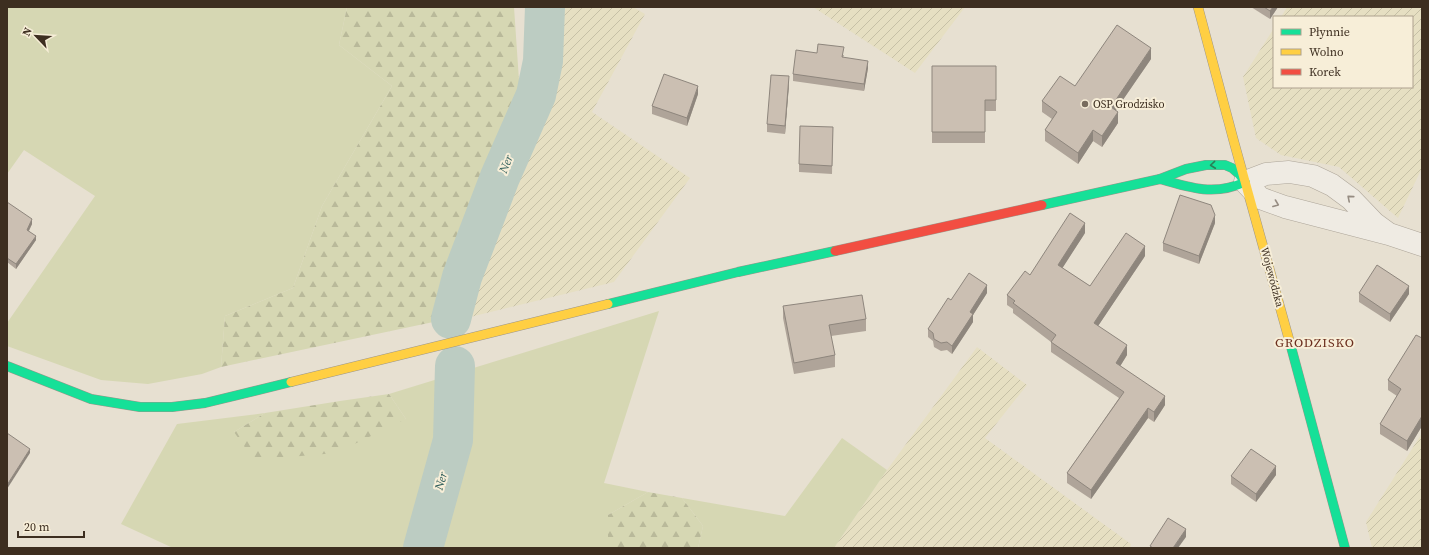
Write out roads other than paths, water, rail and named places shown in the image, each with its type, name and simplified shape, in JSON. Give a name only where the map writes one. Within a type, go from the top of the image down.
[{"type":"street","name":"Wojewódzka","points":[[1198,7],[1345,548]]},
{"type":"street","points":[[7,366],[91,399],[140,407],[172,407],[205,403],[738,272],[1160,180],[1172,173],[1191,167],[1223,164],[1234,169],[1260,198],[1285,207],[1389,234],[1422,245]]},
{"type":"street","points":[[1160,180],[1183,186],[1212,190],[1226,190],[1266,174],[1289,172],[1313,176],[1332,185],[1351,199],[1374,223],[1389,234]]},
{"type":"waterway","name":"Ner","points":[[451,319],[462,277],[500,177],[536,95],[543,61],[545,7]]},
{"type":"waterway","name":"Ner","points":[[423,548],[453,440],[455,366]]},
{"type":"place","name":"OSP Grodzisko","points":[[1085,104]]},
{"type":"district","name":"GRODZISKO","points":[[1315,342]]}]
